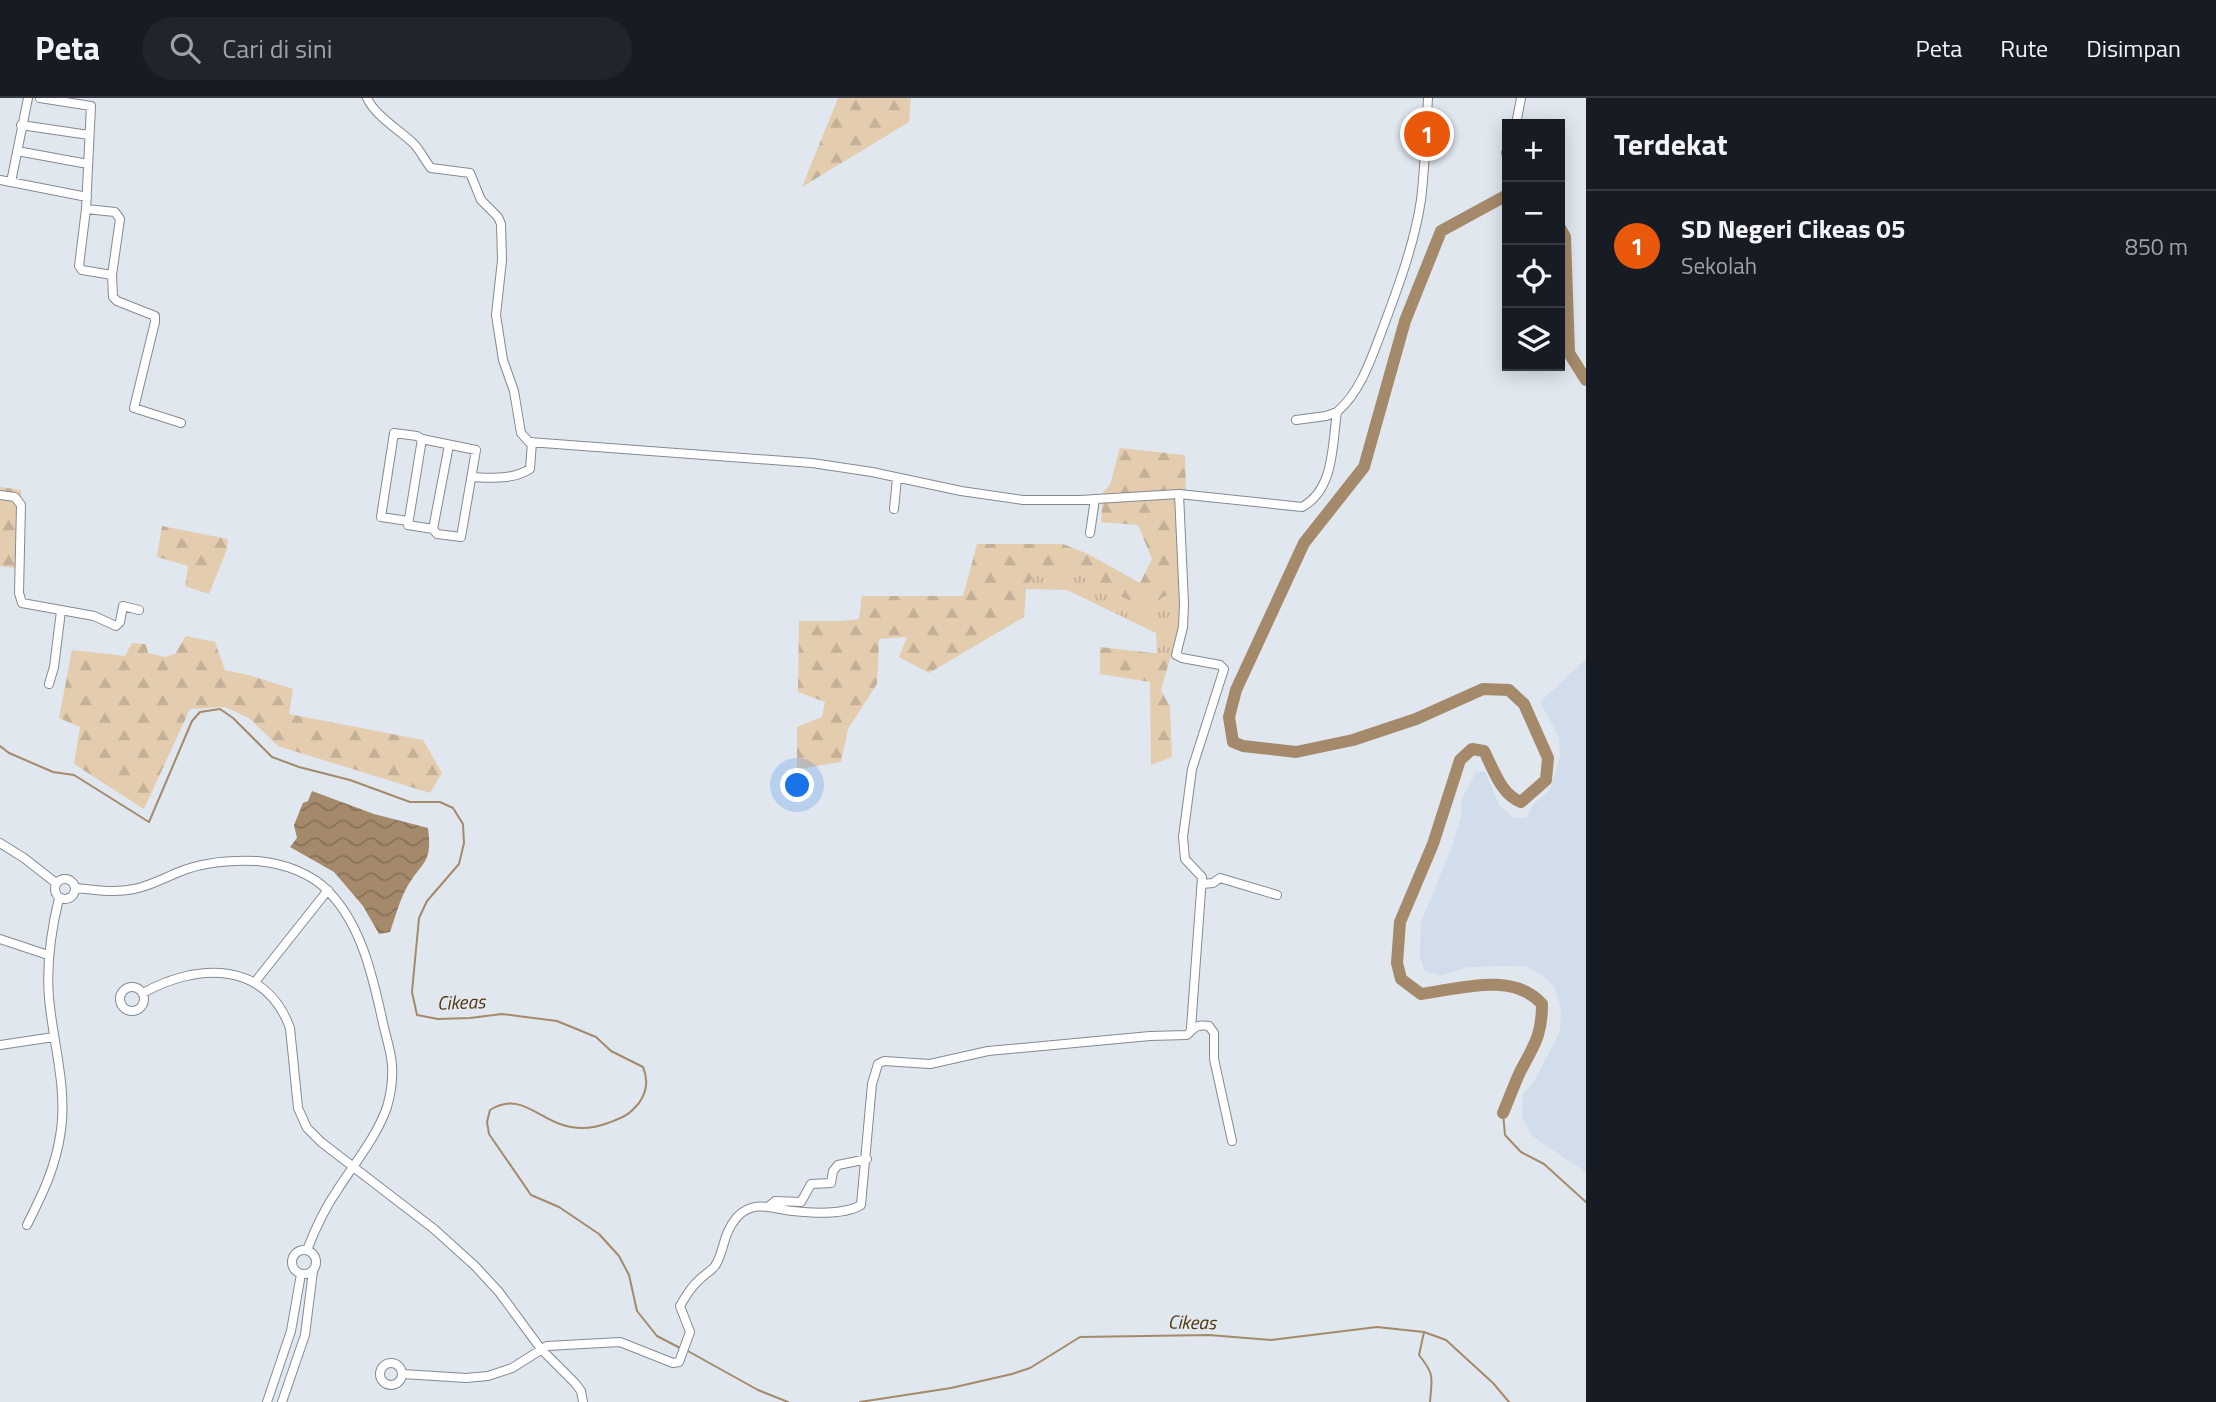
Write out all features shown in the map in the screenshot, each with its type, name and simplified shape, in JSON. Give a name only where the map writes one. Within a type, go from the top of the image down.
[{"type":"street","points":[[11,182],[28,98]]},
{"type":"street","points":[[40,98],[75,101],[91,106],[87,197],[79,265],[88,273],[112,275]]},
{"type":"street","points":[[367,98],[375,111],[398,128],[418,148],[431,168],[464,170],[470,173],[481,200],[498,217],[503,239],[496,315],[500,344],[517,404],[521,433],[532,442],[788,460],[872,472],[961,491],[1023,500],[1179,494],[1302,507],[1313,501],[1323,487],[1329,468],[1337,412]]},
{"type":"street","points":[[1296,420],[1337,412],[1351,400],[1369,364],[1409,252],[1421,200],[1428,98]]},
{"type":"street","points":[[1517,119],[1521,98]]},
{"type":"street","points":[[21,125],[89,135]]},
{"type":"street","points":[[17,152],[88,164]]},
{"type":"street","points":[[0,180],[87,197]]},
{"type":"street","points":[[86,209],[115,212],[120,219],[112,275],[113,297],[117,302],[155,316],[134,408],[181,423]]},
{"type":"street","points":[[408,521],[381,517],[394,433],[477,450],[461,537],[437,534],[433,529],[408,525],[422,439]]},
{"type":"street","points":[[472,477],[498,479],[530,469],[532,442]]},
{"type":"street","points":[[433,529],[449,445]]},
{"type":"street","points":[[894,509],[897,478]]},
{"type":"street","points":[[403,1374],[466,1378],[488,1376],[512,1367],[541,1349],[620,1342],[673,1363],[680,1362],[690,1332],[680,1306],[699,1279],[716,1263],[726,1233],[737,1217],[752,1207],[769,1206],[794,1211],[836,1212],[857,1208],[864,1200],[872,1084],[878,1063],[884,1061],[930,1064],[988,1051],[1187,1035],[1191,1028],[1202,884],[1200,873],[1185,859],[1183,837],[1192,769],[1224,669],[1220,665],[1182,658],[1176,654],[1183,627],[1184,603],[1179,494]]},
{"type":"street","points":[[0,495],[15,497],[21,505],[19,593],[22,603],[94,616],[116,626],[120,622],[123,606],[139,610]]},
{"type":"street","points":[[1090,533],[1095,499]]},
{"type":"street","points":[[48,684],[54,667],[61,611]]},
{"type":"street","points":[[0,843],[56,883]]},
{"type":"street","points":[[76,888],[133,890],[195,867],[231,861],[257,861],[302,873],[328,890],[347,916],[362,947],[379,1004],[392,1066],[392,1082],[385,1111],[327,1206],[307,1250]]},
{"type":"street","points":[[27,1225],[50,1178],[61,1130],[61,1089],[49,997],[48,955],[59,898],[55,891],[56,883],[66,878],[72,881],[76,888]]},
{"type":"street","points":[[1202,884],[1213,883],[1220,878],[1277,895]]},
{"type":"street","points":[[59,898],[71,897],[76,888]]},
{"type":"street","points":[[255,982],[328,890]]},
{"type":"street","points":[[0,939],[48,955]]},
{"type":"street","points":[[143,993],[171,979],[204,973],[231,974],[255,982],[278,1003],[289,1028],[295,1091],[301,1119],[321,1142],[434,1228],[475,1266],[541,1349],[575,1383],[581,1391],[583,1402]]},
{"type":"street","points":[[1191,1028],[1203,1025],[1213,1028],[1214,1059],[1232,1141]]},
{"type":"street","points":[[0,1045],[54,1037]]},
{"type":"street","points":[[769,1206],[775,1200],[801,1202],[811,1184],[831,1183],[833,1171],[838,1165],[867,1159]]},
{"type":"street","points":[[282,1402],[305,1335],[313,1271],[317,1262],[312,1252],[307,1250],[294,1255],[292,1263],[301,1274]]},
{"type":"street","points":[[301,1274],[313,1271]]},
{"type":"street","points":[[267,1402],[291,1331],[301,1274]]},
{"type":"shaded area","points":[[1586,659],[1586,1174],[1532,1136],[1522,1117],[1523,1094],[1534,1082],[1560,1031],[1561,1009],[1555,988],[1527,966],[1468,967],[1440,976],[1424,970],[1420,956],[1421,922],[1451,849],[1461,818],[1462,799],[1476,772],[1485,772],[1499,805],[1514,818],[1526,818],[1532,806],[1550,789],[1560,757],[1559,737],[1540,702]]},
{"type":"green space","points":[[838,98],[911,98],[909,122],[802,187]]},
{"type":"green space","points":[[1120,448],[1185,455],[1186,498],[1178,498],[1181,590],[1161,598],[1152,611],[1089,581],[1069,564],[1034,575],[1026,589],[1024,617],[929,673],[899,657],[907,637],[879,639],[877,684],[848,729],[841,762],[797,769],[797,727],[822,717],[825,702],[798,692],[799,621],[859,619],[862,596],[963,596],[977,544],[1063,544],[1088,554],[1140,583],[1152,559],[1138,525],[1101,522],[1103,492],[1110,485]]},
{"type":"green space","points":[[0,487],[21,490],[22,569],[0,566]]},
{"type":"green space","points":[[162,526],[228,539],[227,549],[209,594],[185,586],[188,566],[157,557]]},
{"type":"green space","points":[[1069,564],[1089,581],[1161,598],[1181,590],[1180,624],[1171,655],[1157,655],[1156,633],[1067,590],[1026,589],[1034,575]]},
{"type":"green space","points":[[186,636],[215,642],[225,670],[293,689],[289,714],[423,740],[442,773],[430,793],[278,746],[249,718],[225,707],[190,709],[144,809],[74,764],[80,727],[59,718],[72,650],[125,656],[132,643],[146,644],[148,653],[165,657],[175,654]]},
{"type":"green space","points":[[1100,647],[1171,655],[1161,690],[1170,707],[1172,757],[1151,765],[1150,682],[1100,674]]},
{"type":"water","points":[[312,791],[374,814],[428,828],[427,857],[404,894],[390,932],[379,934],[363,906],[334,872],[290,847],[297,838],[294,825],[303,803],[308,801]]},
{"type":"waterway","points":[[1502,198],[1441,231],[1405,321],[1364,467],[1304,543],[1236,690],[1229,717],[1233,742],[1243,746],[1296,752],[1353,740],[1416,719],[1483,689],[1509,690],[1524,704],[1548,758],[1546,780],[1521,802],[1503,787],[1484,751],[1472,749],[1460,760],[1433,844],[1400,922],[1397,963],[1401,979],[1421,994],[1468,986],[1501,985],[1530,994],[1542,1004],[1541,1024],[1536,1040],[1503,1113]]},
{"type":"waterway","points":[[1565,237],[1569,353],[1586,380]]},
{"type":"waterway","name":"Cikeas","points":[[0,746],[9,753],[53,772],[74,775],[149,822],[192,721],[200,712],[220,709],[233,718],[272,757],[350,780],[410,802],[440,802],[453,808],[463,824],[464,843],[459,864],[427,901],[419,918],[412,992],[417,1015],[438,1019],[502,1014],[557,1021],[596,1037],[611,1051],[643,1067],[646,1085],[642,1099],[629,1113],[608,1123],[590,1128],[572,1127],[526,1107],[509,1103],[490,1110],[487,1122],[489,1134],[531,1195],[559,1207],[599,1234],[619,1256],[629,1275],[637,1311],[657,1336],[680,1348]]},
{"type":"waterway","name":"Cikeas","points":[[1503,1113],[1505,1135],[1521,1152],[1544,1164],[1586,1202]]},
{"type":"waterway","name":"Cikeas","points":[[860,1402],[951,1388],[1012,1374],[1030,1368],[1080,1337],[1209,1335],[1271,1340],[1377,1327],[1424,1332],[1446,1340],[1493,1383],[1509,1402]]},
{"type":"waterway","points":[[1424,1332],[1419,1355],[1428,1367],[1431,1377],[1430,1402]]},
{"type":"waterway","name":"Cikeas","points":[[686,1350],[758,1390],[788,1402]]},
{"type":"place","name":"SD Negeri Cikeas 05","points":[[1427,134]]}]
